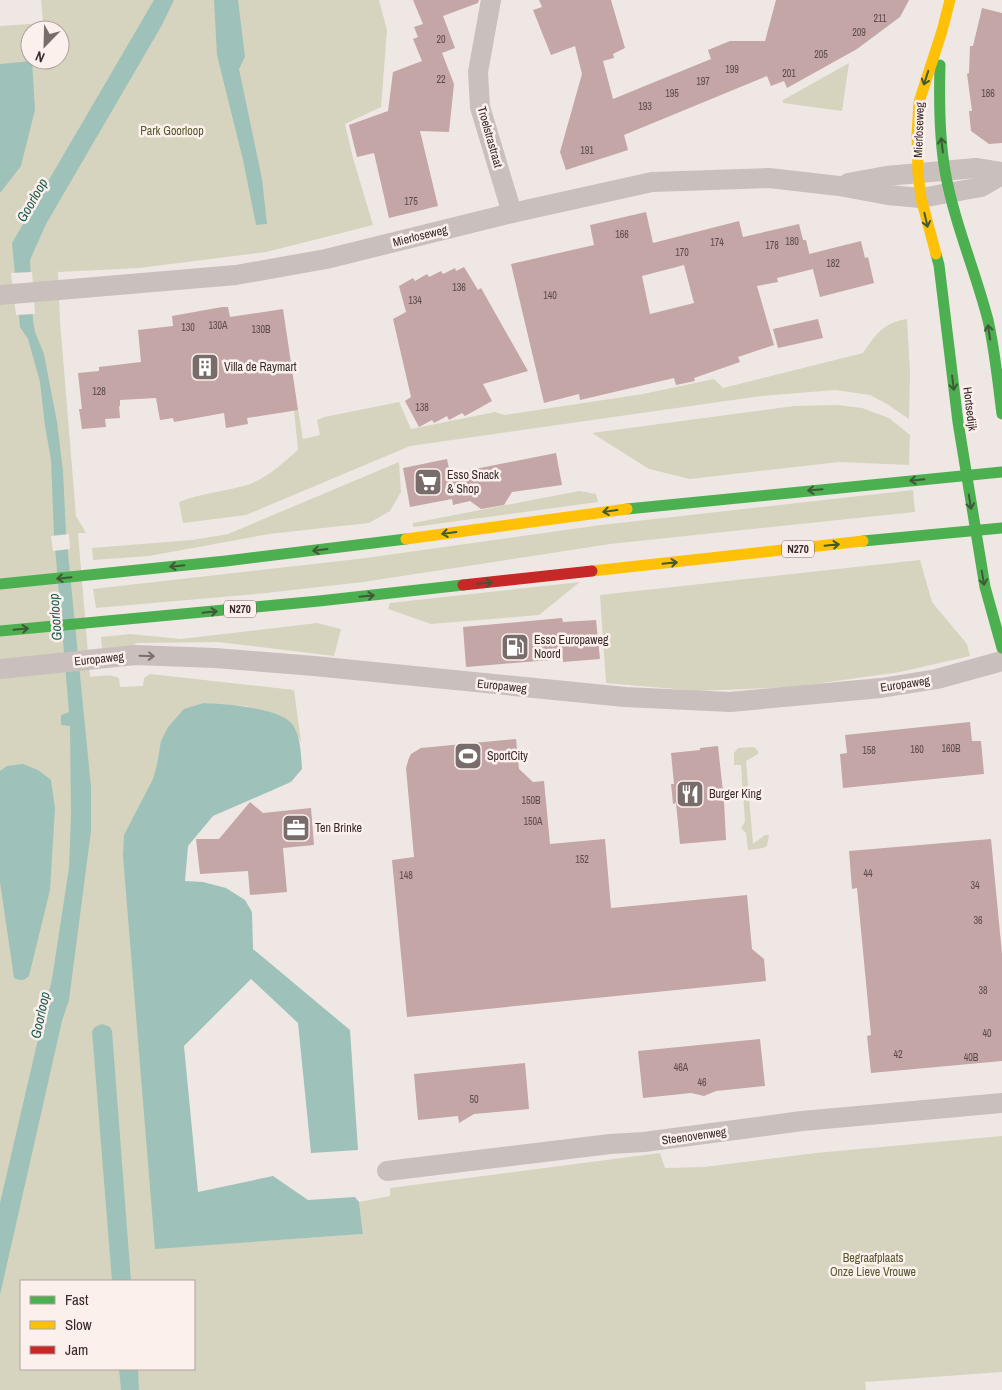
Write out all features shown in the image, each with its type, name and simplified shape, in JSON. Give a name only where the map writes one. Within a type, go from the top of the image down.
[{"type":"main road","name":"Mierloseweg","points":[[918,173],[917,135],[919,102],[950,0]]},
{"type":"main road","name":"Mierloseweg","points":[[942,31],[939,98],[945,171],[950,192]]},
{"type":"main road","name":"Hortsedijk","points":[[918,173],[921,198],[939,265],[966,475],[985,587],[1002,648]]},
{"type":"main road","points":[[950,192],[988,321],[1002,414]]},
{"type":"main road","points":[[0,584],[368,544],[658,505],[1002,472]]},
{"type":"main road","name":"N270","points":[[0,631],[329,600],[1002,528]]},
{"type":"street","name":"Troelstrastraat","points":[[491,0],[478,72],[480,107],[512,213]]},
{"type":"street","points":[[945,171],[976,168],[1002,173]]},
{"type":"street","name":"Mierloseweg","points":[[839,186],[886,176],[945,171]]},
{"type":"street","points":[[950,192],[980,187],[1002,173]]},
{"type":"street","name":"Mierloseweg","points":[[0,295],[245,273],[326,259],[512,213],[652,182],[770,178],[921,198],[950,192]]},
{"type":"street","name":"Europaweg","points":[[0,669],[135,655],[215,658],[625,697],[730,702],[881,688],[937,679],[1002,661]]},
{"type":"street","name":"Steenovenweg","points":[[387,1171],[592,1146],[644,1142],[802,1121],[1002,1103]]},
{"type":"green space","points":[[41,0],[379,0],[387,30],[381,107],[345,124],[373,225],[266,252],[139,268],[58,272],[60,321],[76,516],[86,533],[78,533],[90,677],[108,676],[119,678],[120,687],[143,686],[144,678],[150,674],[294,690],[301,742],[290,722],[270,712],[245,706],[203,703],[184,710],[176,1247],[363,1234],[359,1202],[390,1196],[390,1188],[660,1153],[665,1168],[704,1167],[816,1153],[1002,1136],[1002,1372],[865,1382],[866,1390],[0,1390],[0,26],[20,25],[20,70],[70,70],[70,20],[43,20]]},
{"type":"green space","points":[[849,63],[842,111],[783,103],[783,100]]},
{"type":"green space","points":[[907,319],[910,373],[909,419],[870,395],[835,390],[761,396],[410,446],[246,515],[183,523],[179,502],[247,485],[261,479],[298,450],[294,410],[298,409],[303,439],[320,435],[317,420],[324,417],[399,402],[411,429],[495,412],[505,415],[643,394],[714,379],[723,388],[863,353],[881,330],[892,323]]},
{"type":"green space","points":[[838,405],[862,408],[889,418],[910,435],[909,465],[839,462],[690,479],[649,469],[592,433],[794,406]]},
{"type":"green space","points":[[399,462],[401,492],[390,511],[369,523],[269,534],[149,556],[93,560],[92,548],[192,540],[228,534]]},
{"type":"green space","points":[[913,490],[915,512],[610,544],[363,582],[266,593],[96,608],[93,589],[366,558],[601,525]]},
{"type":"green space","points":[[579,491],[596,494],[598,502],[413,527],[413,523]]},
{"type":"green space","points":[[920,560],[932,602],[967,644],[970,656],[900,672],[793,687],[698,691],[606,683],[600,595]]},
{"type":"green space","points":[[580,582],[539,615],[431,624],[388,609],[390,603]]},
{"type":"green space","points":[[317,623],[341,629],[334,656],[218,642],[137,643],[124,650],[102,650],[101,637],[130,634],[181,639]]},
{"type":"green space","points":[[754,747],[758,754],[746,761],[753,844],[765,835],[769,835],[767,846],[748,850],[746,833],[741,828],[745,822],[741,765],[734,765],[734,753],[738,748]]},
{"type":"water","points":[[154,0],[174,0],[162,25],[46,224],[30,260],[33,321],[35,332],[44,354],[57,422],[63,471],[66,533],[91,787],[91,831],[69,1000],[62,1021],[0,1295],[0,1203],[52,979],[69,868],[71,815],[70,726],[61,725],[61,715],[69,712],[54,535],[51,460],[40,382],[28,339],[20,327],[12,243]]},
{"type":"water","points":[[214,0],[238,0],[245,57],[239,69],[262,179],[267,224],[256,225],[243,160],[217,55]]},
{"type":"water","points":[[20,62],[20,70],[33,70],[35,110],[21,166],[0,193],[0,64]]},
{"type":"water","points":[[203,703],[248,707],[271,712],[289,721],[296,731],[301,750],[302,769],[291,782],[213,816],[188,846],[185,881],[203,882],[226,888],[245,900],[252,912],[253,949],[350,1030],[358,1150],[311,1153],[298,1023],[251,979],[184,1046],[198,1192],[273,1176],[308,1200],[355,1197],[359,1202],[363,1234],[155,1249],[123,856],[124,835],[153,779],[161,741],[168,727],[184,709]]},
{"type":"water","points":[[23,764],[38,770],[51,780],[55,808],[50,890],[29,976],[21,980],[14,978],[0,882],[0,771],[7,766]]},
{"type":"water","points":[[102,1024],[110,1027],[112,1031],[131,1280],[112,1280],[92,1031],[95,1027]]},
{"type":"water","points":[[119,1370],[138,1370],[139,1390],[121,1390]]},
{"type":"pier","points":[[32,272],[35,314],[16,315],[11,273]]},
{"type":"pier","points":[[69,534],[70,549],[53,551],[51,536]]},
{"type":"building","points":[[413,0],[479,0],[478,3],[443,16],[455,48],[442,53],[454,84],[449,132],[420,131],[438,206],[389,218],[374,153],[357,157],[349,125],[388,111],[393,72],[422,61],[413,39],[418,37],[414,27],[423,24]]},
{"type":"building","points":[[539,0],[611,0],[625,48],[613,54],[614,58],[603,61],[613,99],[711,59],[708,50],[730,41],[765,41],[776,0],[909,0],[900,17],[857,49],[787,88],[784,81],[771,86],[767,76],[624,135],[628,150],[566,170],[560,152],[582,74],[575,46],[551,55],[533,10],[542,7]]},
{"type":"building","points":[[982,8],[1002,13],[1002,143],[989,144],[971,131],[969,111],[972,111],[967,74],[969,73],[970,46],[973,46]]},
{"type":"building","points":[[646,212],[653,243],[739,221],[743,237],[799,224],[803,240],[806,240],[813,269],[777,278],[778,282],[757,286],[774,345],[738,357],[740,362],[694,378],[695,381],[676,385],[674,378],[580,400],[579,394],[544,403],[511,264],[594,245],[590,225]],"holes":[[[684,265],[694,303],[650,314],[642,276]]]},
{"type":"building","points":[[861,241],[865,258],[868,257],[874,283],[820,297],[809,254]]},
{"type":"building","points":[[464,267],[478,290],[481,288],[528,371],[483,384],[492,401],[465,416],[462,413],[449,420],[447,416],[434,423],[432,420],[419,427],[405,401],[411,397],[393,319],[406,312],[399,286],[413,278],[415,281],[427,274],[429,277],[441,271],[443,274],[455,268],[456,271]]},
{"type":"building","points":[[228,307],[230,317],[283,309],[298,410],[247,418],[248,424],[226,428],[224,413],[174,422],[173,418],[160,420],[156,398],[120,400],[120,418],[105,419],[106,427],[82,429],[79,409],[82,409],[78,373],[99,371],[99,367],[141,362],[138,330],[173,326],[172,316]]},
{"type":"building","points":[[818,319],[823,338],[778,348],[773,329]]},
{"type":"building","points":[[556,453],[562,485],[512,492],[504,505],[481,509],[470,501],[453,505],[452,499],[410,507],[403,468],[447,459],[450,474]]},
{"type":"building","points":[[562,618],[563,622],[596,620],[600,659],[563,662],[563,659],[466,667],[463,627]]},
{"type":"building","points":[[970,722],[972,741],[981,741],[984,774],[843,788],[840,754],[847,753],[845,735]]},
{"type":"building","points":[[516,739],[519,769],[533,782],[544,781],[550,844],[605,839],[611,908],[747,895],[752,949],[764,959],[766,981],[407,1017],[392,860],[414,857],[406,768],[409,758],[411,754],[421,748]]},
{"type":"building","points":[[718,746],[726,840],[680,844],[676,803],[673,804],[671,784],[674,784],[671,753]]},
{"type":"building","points":[[250,802],[263,813],[311,808],[314,845],[283,848],[287,892],[250,895],[248,871],[200,874],[196,839],[219,839]]},
{"type":"building","points":[[991,839],[1002,954],[1002,1061],[871,1073],[867,1036],[871,1035],[857,888],[852,889],[849,851]]},
{"type":"building","points":[[760,1039],[765,1086],[716,1091],[704,1096],[691,1093],[643,1098],[638,1051]]},
{"type":"building","points":[[525,1063],[529,1109],[474,1114],[459,1123],[458,1116],[418,1120],[414,1074]]},
{"type":"traffic: fast","points":[[940,65],[940,118],[945,171],[959,227],[988,320],[1002,414]]},
{"type":"traffic: fast","points":[[936,254],[939,265],[958,422],[985,587],[1002,648]]},
{"type":"traffic: fast","points":[[627,509],[1002,472]]},
{"type":"traffic: fast","points":[[863,541],[1002,528]]},
{"type":"traffic: fast","points":[[0,584],[226,561],[406,539]]},
{"type":"traffic: fast","points":[[0,631],[319,601],[463,585]]},
{"type":"traffic: slow","points":[[936,254],[921,198],[917,135],[919,102],[950,0]]},
{"type":"traffic: slow","points":[[406,539],[627,509]]},
{"type":"traffic: slow","points":[[592,571],[863,541]]},
{"type":"traffic: jam","points":[[463,585],[592,571]]},
{"type":"place","name":"Villa de Raymart","points":[[205,367]]},
{"type":"place","name":"Esso Snack & Shop","points":[[428,482]]},
{"type":"place","name":"Esso Europaweg Noord","points":[[515,647]]},
{"type":"place","name":"SportCity","points":[[468,756]]},
{"type":"place","name":"Burger King","points":[[690,794]]},
{"type":"place","name":"Ten Brinke","points":[[296,828]]},
{"type":"park label","name":"Park Goorloop","points":[[172,131]]},
{"type":"park label","name":"Begraafplaats Onze Lieve Vrouwe","points":[[873,1265]]},
{"type":"water label","name":"Goorloop","points":[[32,200]]},
{"type":"water label","name":"Goorloop","points":[[55,617]]},
{"type":"water label","name":"Goorloop","points":[[40,1015]]}]
